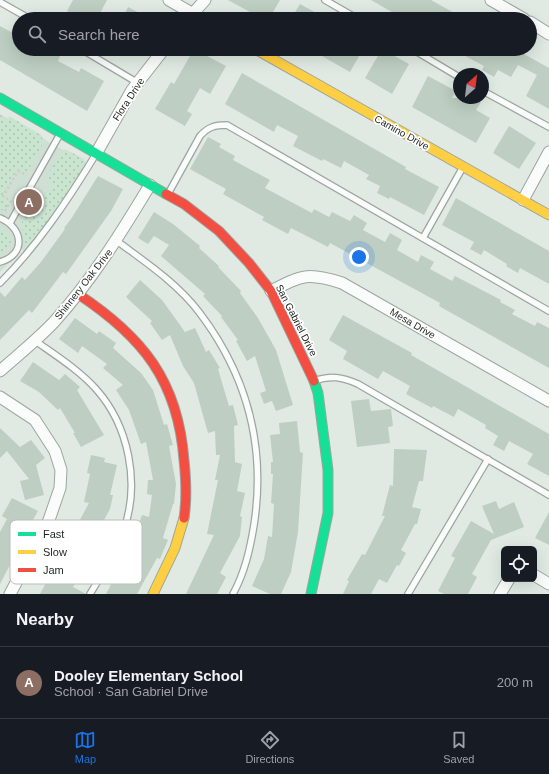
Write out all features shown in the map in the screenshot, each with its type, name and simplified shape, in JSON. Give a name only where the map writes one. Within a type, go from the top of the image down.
[{"type":"street","points":[[170,0],[187,12]]},
{"type":"street","points":[[197,12],[205,0]]},
{"type":"street","points":[[491,0],[512,12]]},
{"type":"street","points":[[537,26],[549,34]]},
{"type":"street","name":"Flora Drive","points":[[97,152],[138,83],[159,56]]},
{"type":"street","name":"Camino Drive","points":[[267,56],[549,215]]},
{"type":"street","name":"San Gabriel Drive","points":[[0,98],[97,152],[184,204],[219,231],[249,263],[271,291],[299,346],[314,381],[318,393],[325,442],[328,470],[328,513],[311,594]]},
{"type":"street","points":[[523,200],[549,152]]},
{"type":"street","name":"Shinnery Oak Drive","points":[[0,371],[53,323],[78,294],[117,241],[150,185]]},
{"type":"street","name":"Mesa Drive","points":[[271,291],[305,276],[321,276],[342,282],[549,400]]},
{"type":"street","points":[[78,294],[108,314],[138,342],[157,367],[171,393],[179,424],[185,454],[184,518],[173,554],[153,594]]},
{"type":"street","points":[[0,396],[35,420],[55,450],[61,470],[60,488],[49,520]]},
{"type":"street","points":[[537,577],[549,584]]},
{"type":"street","points":[[500,594],[506,582]]},
{"type":"street","points":[[10,594],[15,584]]},
{"type":"lane","points":[[324,0],[345,12]]},
{"type":"lane","points":[[0,2],[18,12]]},
{"type":"lane","points":[[93,56],[138,83]]},
{"type":"lane","points":[[424,56],[453,73]]},
{"type":"lane","points":[[489,94],[549,127]]},
{"type":"lane","points":[[168,195],[207,128],[217,125],[227,125],[549,312]]},
{"type":"lane","points":[[10,223],[61,133]]},
{"type":"lane","points":[[0,283],[19,264],[62,208],[97,152]]},
{"type":"lane","points":[[423,238],[463,166]]},
{"type":"lane","points":[[0,218],[10,223],[17,232],[19,242],[16,252],[8,260],[0,262]]},
{"type":"lane","points":[[117,241],[176,287],[198,311],[218,339],[235,372],[251,418],[258,450],[259,490],[246,565],[233,594]]},
{"type":"lane","points":[[34,340],[82,374],[97,390],[123,433],[129,455],[132,479],[125,520]]},
{"type":"lane","points":[[314,381],[326,377],[342,377],[358,384],[549,495]]},
{"type":"lane","points":[[408,594],[488,459]]},
{"type":"lane","points":[[90,594],[96,584]]},
{"type":"path","points":[[0,212],[6,210],[11,201],[3,196],[18,171],[27,176],[30,169]]},
{"type":"shaded area","points":[[0,114],[84,162],[30,241],[0,272]]},
{"type":"green space","points":[[9,116],[41,135],[44,142],[26,174],[17,169],[1,197],[10,202],[6,208],[0,211],[0,118],[8,119]]},
{"type":"green space","points":[[65,149],[84,159],[86,164],[65,198],[23,253],[23,232],[21,225],[26,213],[35,215],[53,183],[47,179],[47,176],[61,152]]},
{"type":"green space","points":[[0,227],[9,233],[11,241],[7,249],[0,253]]},
{"type":"building","points":[[73,0],[107,0],[101,12],[67,11]]},
{"type":"building","points":[[228,0],[280,0],[273,12],[250,12]]},
{"type":"building","points":[[371,0],[431,0],[452,12],[392,12]]},
{"type":"building","points":[[300,4],[314,12],[295,12]]},
{"type":"building","points":[[128,7],[138,12],[126,12]]},
{"type":"building","points":[[0,26],[11,32],[12,30],[12,56],[60,56],[58,61],[79,72],[81,68],[104,81],[87,111],[0,60]]},
{"type":"building","points":[[190,56],[207,56],[226,66],[210,94],[200,88],[187,111],[192,114],[185,126],[155,109],[171,82],[174,84]]},
{"type":"building","points":[[322,56],[359,56],[350,72]]},
{"type":"building","points":[[378,56],[395,56],[409,64],[392,94],[365,78]]},
{"type":"building","points":[[465,56],[528,56],[549,68],[549,109],[526,96],[537,75],[518,65],[511,77],[498,70],[494,77],[489,74],[489,68],[483,68],[484,66]]},
{"type":"building","points":[[242,73],[406,167],[405,169],[439,187],[424,215],[390,197],[389,199],[377,193],[380,186],[366,179],[369,175],[344,161],[341,168],[323,159],[322,161],[293,146],[298,136],[277,125],[274,132],[225,104]]},
{"type":"building","points":[[428,76],[453,89],[453,104],[480,104],[476,110],[490,118],[476,143],[412,107]]},
{"type":"building","points":[[509,126],[536,143],[519,169],[493,153]]},
{"type":"building","points":[[208,137],[221,144],[219,147],[235,156],[233,160],[270,180],[265,188],[312,213],[314,209],[329,217],[332,212],[350,221],[354,215],[367,223],[363,230],[385,242],[390,233],[402,240],[397,250],[418,262],[421,255],[434,262],[430,269],[452,281],[455,276],[501,300],[500,302],[515,310],[512,314],[535,326],[537,322],[549,328],[549,368],[439,306],[440,303],[330,243],[328,247],[291,228],[288,234],[262,220],[264,217],[223,194],[226,189],[190,169]]},
{"type":"building","points":[[98,176],[123,189],[111,211],[66,274],[63,272],[32,313],[29,310],[0,340],[0,292],[5,297],[22,277],[25,280],[41,262],[65,229],[64,228]]},
{"type":"building","points":[[456,198],[549,251],[549,284],[520,268],[518,273],[506,266],[507,264],[484,250],[481,255],[470,249],[474,242],[442,225]]},
{"type":"building","points":[[154,212],[173,224],[200,246],[199,248],[219,266],[218,267],[241,291],[240,293],[258,318],[276,350],[293,405],[276,411],[272,401],[264,404],[260,393],[266,391],[255,356],[247,361],[236,341],[238,340],[221,317],[222,316],[203,296],[205,294],[161,256],[169,245],[154,236],[148,244],[138,238]]},
{"type":"building","points":[[140,280],[162,300],[185,332],[195,328],[206,352],[209,350],[220,368],[218,369],[229,406],[233,405],[238,425],[234,426],[235,462],[242,464],[237,491],[245,493],[240,516],[242,517],[240,536],[220,573],[226,577],[217,594],[186,594],[214,535],[207,534],[218,480],[215,480],[220,455],[216,455],[215,431],[208,433],[194,383],[183,366],[170,335],[162,340],[150,323],[152,321],[126,297]]},
{"type":"building","points":[[343,315],[412,353],[411,355],[549,434],[549,476],[527,464],[533,454],[509,441],[504,451],[493,445],[498,436],[485,428],[486,425],[458,409],[454,417],[433,406],[432,408],[406,394],[410,386],[383,371],[378,379],[343,359],[347,351],[329,340]]},
{"type":"building","points":[[75,318],[97,334],[99,331],[116,343],[113,348],[141,373],[153,390],[164,425],[167,424],[173,445],[169,446],[176,484],[174,504],[163,538],[168,540],[160,559],[157,558],[137,594],[106,594],[111,584],[142,584],[142,520],[140,520],[142,515],[149,517],[152,495],[147,494],[148,480],[153,480],[146,442],[141,444],[129,410],[116,390],[123,385],[103,368],[107,364],[82,346],[78,353],[59,339]]},
{"type":"building","points":[[33,362],[59,380],[65,374],[80,387],[77,390],[104,435],[81,447],[73,433],[75,433],[60,408],[58,410],[39,392],[20,381]]},
{"type":"building","points":[[369,399],[371,411],[391,409],[393,426],[388,427],[390,443],[357,447],[351,401]]},
{"type":"building","points":[[297,421],[300,452],[303,453],[298,532],[291,572],[281,594],[270,594],[252,586],[264,559],[268,536],[272,537],[274,504],[271,503],[273,474],[271,474],[271,462],[273,462],[270,435],[280,434],[279,423]]},
{"type":"building","points":[[0,428],[20,447],[31,440],[45,458],[36,465],[44,495],[25,500],[20,481],[29,479],[7,451],[0,458]]},
{"type":"building","points":[[394,449],[427,450],[423,481],[419,481],[412,507],[421,509],[417,524],[415,524],[401,550],[406,553],[387,583],[379,579],[371,594],[343,594],[349,581],[347,580],[362,554],[365,555],[385,516],[382,516],[390,485],[393,486]]},
{"type":"building","points":[[91,455],[105,458],[104,462],[117,465],[110,495],[113,495],[110,509],[104,520],[80,520],[89,503],[84,502],[90,474],[87,473]]},
{"type":"building","points":[[12,498],[38,511],[33,520],[10,520],[10,565],[0,584],[0,532],[7,519],[2,516]]},
{"type":"building","points":[[496,501],[499,509],[514,502],[524,527],[491,540],[472,574],[477,577],[468,594],[444,594],[438,591],[455,558],[451,556],[471,521],[494,534],[482,506]]},
{"type":"building","points":[[549,512],[549,545],[535,538]]},
{"type":"building","points":[[45,584],[75,584],[73,587],[86,594],[40,594]]},
{"type":"traffic: fast","points":[[0,98],[166,194]]},
{"type":"traffic: fast","points":[[311,594],[328,513],[328,470],[318,393],[314,381]]},
{"type":"traffic: slow","points":[[267,56],[549,215]]},
{"type":"traffic: slow","points":[[153,594],[175,548],[184,518]]},
{"type":"traffic: jam","points":[[166,194],[184,204],[219,231],[249,263],[271,291],[314,381]]},
{"type":"traffic: jam","points":[[78,294],[101,310],[139,345],[165,384],[174,407],[180,432],[184,460],[186,482],[186,504],[184,518]]},
{"type":"place","name":"Dooley Elementary School","points":[[29,202]]}]
